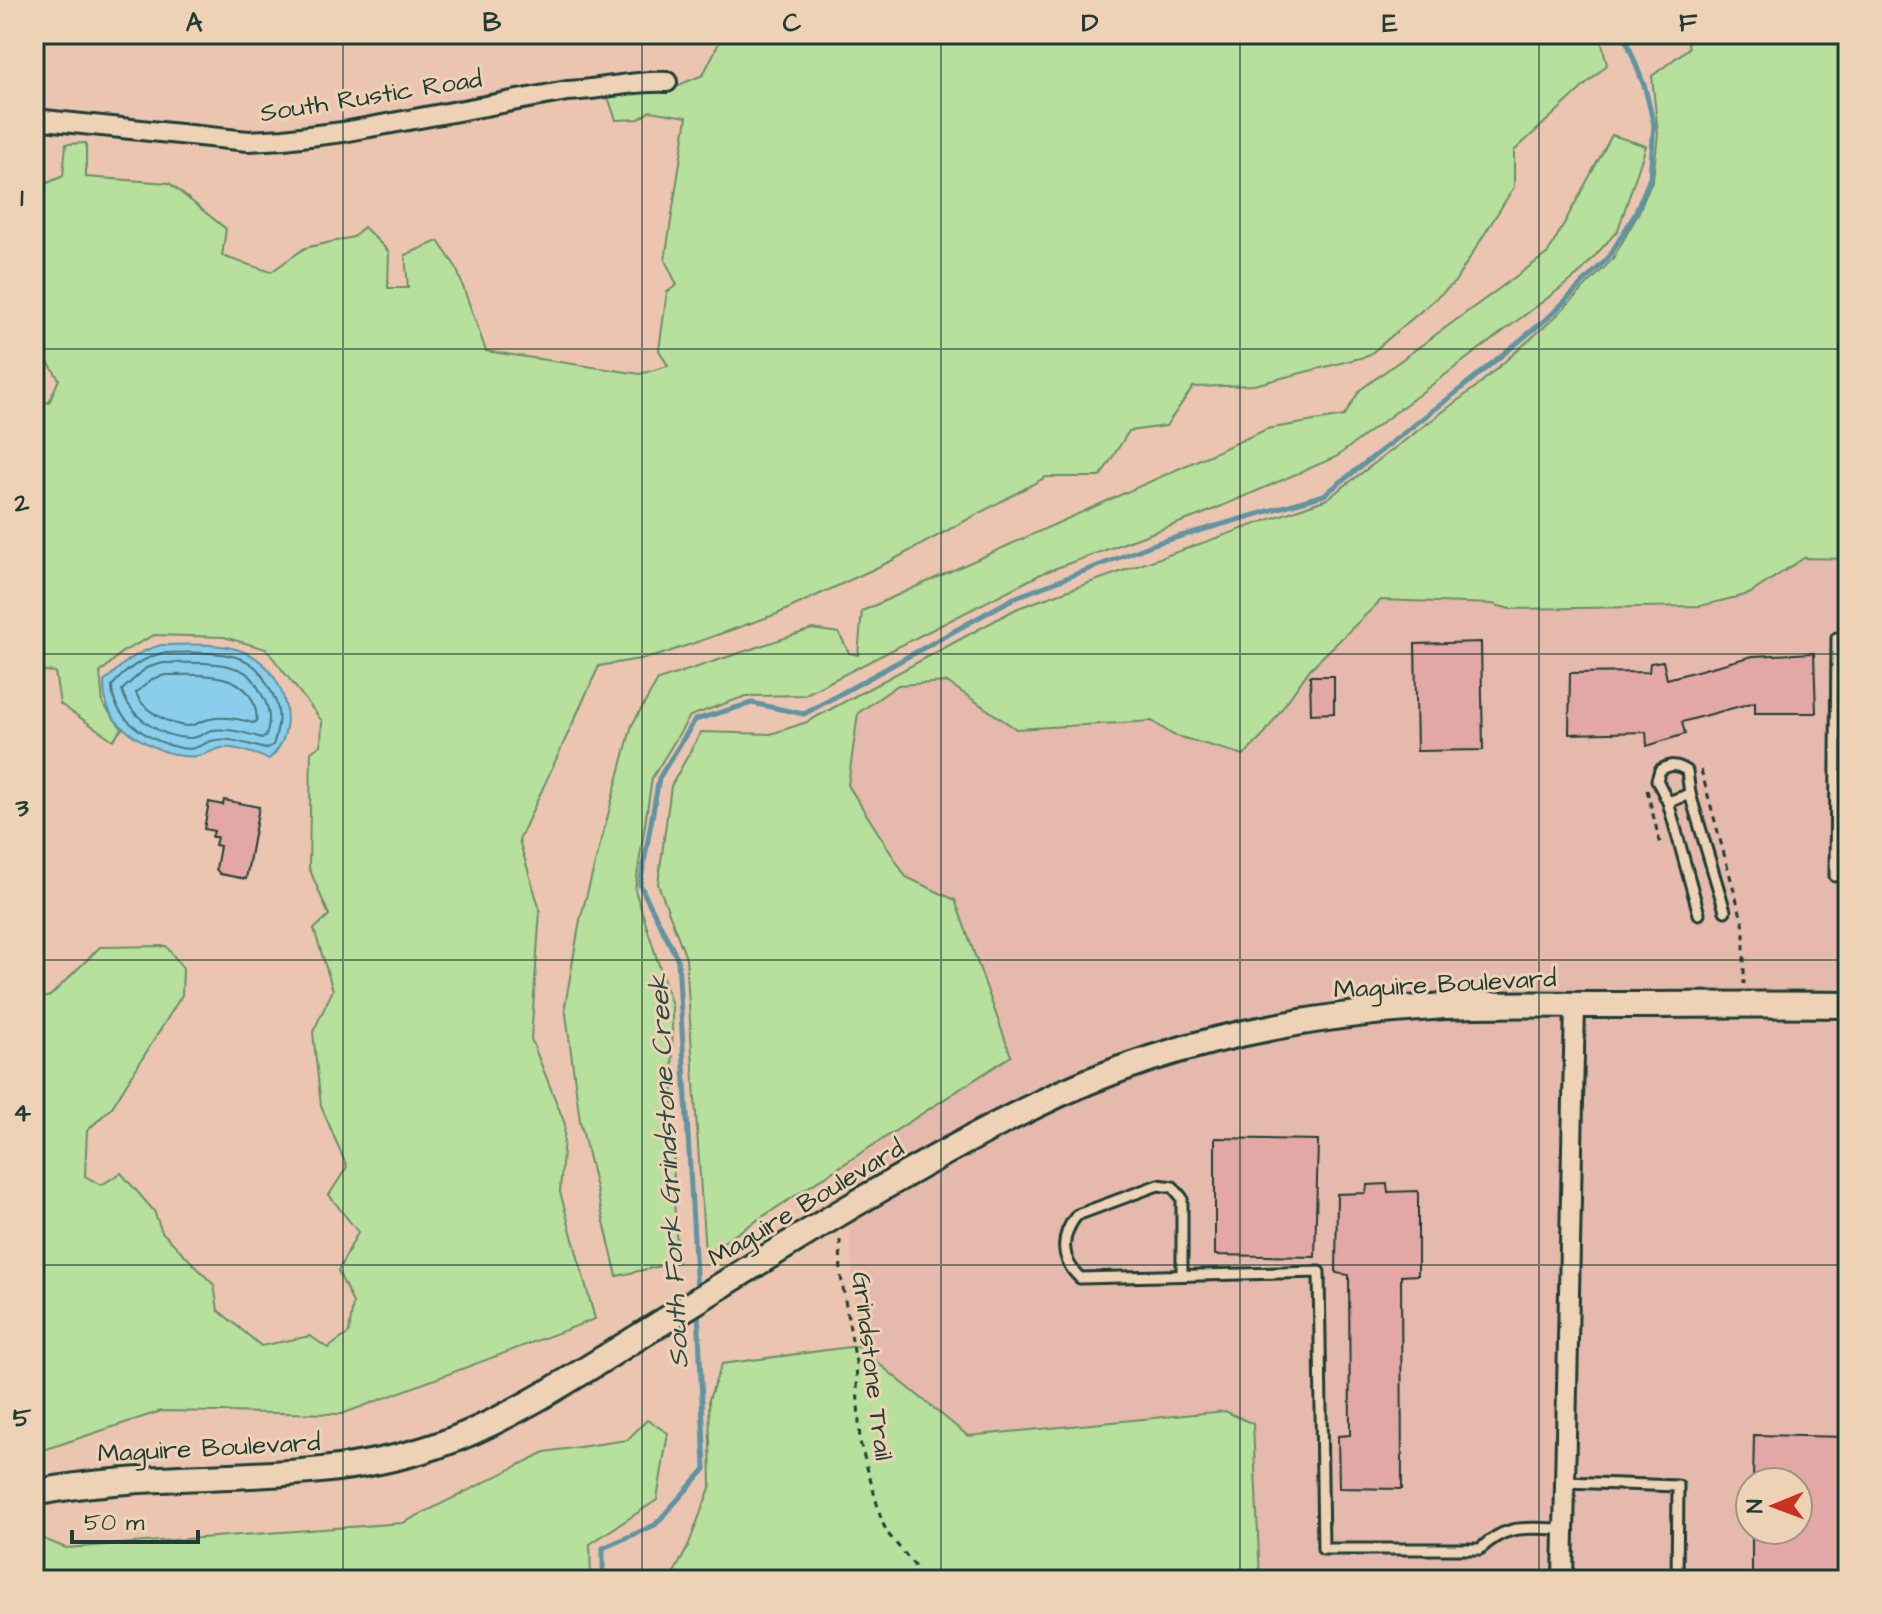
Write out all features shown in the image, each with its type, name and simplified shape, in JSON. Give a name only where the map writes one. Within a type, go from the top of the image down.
[{"type":"street","name":"South Rustic Road","points":[[34,119],[248,141],[284,139],[343,132],[567,91],[601,90],[636,80],[667,82]]},
{"type":"street","name":"Maguire Boulevard","points":[[1563,1580],[1575,1005]]},
{"type":"street","name":"Maguire Boulevard","points":[[34,1493],[79,1483],[328,1470],[388,1461],[441,1444],[482,1426],[568,1379],[778,1251],[988,1129],[1074,1087],[1126,1067],[1236,1035],[1323,1018],[1458,1006],[1848,1005]]},
{"type":"lane","points":[[1835,876],[1837,638]]},
{"type":"lane","points":[[1699,914],[1668,802],[1657,780],[1660,770],[1669,765],[1678,765],[1687,771],[1690,794],[1725,911]]},
{"type":"lane","points":[[1668,802],[1690,794]]},
{"type":"lane","points":[[1182,1273],[1182,1198],[1173,1187],[1158,1185],[1077,1215],[1066,1235],[1065,1252],[1069,1267],[1080,1278],[1182,1273],[1319,1272],[1323,1549],[1480,1549],[1493,1536],[1506,1530],[1564,1529]]},
{"type":"lane","points":[[1565,1482],[1678,1486],[1677,1580]]},
{"type":"path","name":"Grindstone Trail","points":[[840,1240],[841,1277],[856,1363],[860,1442],[882,1522],[914,1565],[916,1580]]},
{"type":"shaded area","points":[[1804,558],[1848,559],[1848,1580],[1260,1580],[1253,1424],[1224,1411],[968,1436],[857,1346],[846,1165],[1011,1056],[955,900],[906,877],[848,785],[858,713],[898,685],[947,682],[1016,729],[1152,721],[1173,735],[1262,737],[1310,669],[1381,600],[1492,604],[1510,609],[1700,606],[1749,594]]},
{"type":"green space","points":[[721,34],[1600,34],[1607,65],[1514,151],[1514,187],[1454,283],[1368,356],[1254,385],[1193,387],[1166,426],[1129,431],[1100,477],[1046,477],[891,561],[777,614],[657,656],[599,666],[519,840],[540,910],[531,1039],[565,1124],[560,1192],[595,1319],[342,1414],[161,1411],[34,1453],[34,1000],[50,996],[100,947],[166,946],[183,968],[182,995],[112,1107],[87,1131],[85,1176],[101,1185],[121,1173],[154,1211],[162,1232],[214,1285],[218,1310],[261,1346],[310,1336],[328,1348],[349,1333],[353,1303],[338,1271],[358,1232],[329,1195],[347,1167],[321,1106],[313,1032],[333,990],[314,929],[329,915],[309,868],[311,752],[321,745],[322,721],[266,649],[224,637],[154,635],[122,652],[100,673],[103,704],[122,729],[113,740],[60,704],[55,672],[34,670],[34,397],[49,403],[59,379],[34,340],[34,189],[63,176],[66,144],[86,143],[86,177],[169,183],[226,229],[222,256],[271,272],[305,248],[353,237],[364,227],[389,252],[388,288],[408,288],[405,255],[438,241],[456,267],[486,351],[640,374],[668,366],[659,350],[667,292],[677,285],[665,260],[687,117],[650,111],[639,119],[616,120],[608,97],[644,86],[674,87],[703,75]]},
{"type":"green space","points":[[1686,34],[1848,34],[1848,559],[1804,558],[1749,594],[1700,606],[1510,609],[1492,604],[1381,600],[1310,669],[1262,737],[1244,755],[1173,735],[1152,721],[1016,729],[947,682],[898,685],[858,713],[848,785],[906,877],[955,900],[1011,1056],[705,1254],[686,958],[658,884],[671,786],[701,732],[771,734],[807,722],[1018,608],[1327,499],[1477,386],[1553,319],[1612,260],[1637,216],[1653,179],[1658,134],[1652,76],[1689,48]]},
{"type":"green space","points":[[1612,135],[1646,146],[1618,230],[1578,275],[1336,457],[1203,514],[1043,573],[804,695],[746,696],[690,716],[652,778],[635,890],[672,1006],[674,1200],[678,1262],[617,1276],[580,1121],[565,1006],[580,920],[632,725],[658,680],[812,629],[839,633],[849,653],[858,655],[862,611],[1267,429],[1344,416],[1360,390],[1548,253]]},
{"type":"green space","points":[[857,1346],[968,1436],[1225,1411],[1253,1424],[1260,1580],[625,1580],[630,1575],[671,1578],[687,1549],[711,1485],[709,1399],[722,1364]]},
{"type":"green space","points":[[647,1420],[668,1433],[657,1500],[590,1544],[591,1580],[38,1580],[34,1575],[34,1535],[66,1548],[403,1523],[545,1452],[627,1440]]},
{"type":"water","points":[[161,645],[232,648],[256,658],[268,670],[278,683],[287,715],[280,746],[269,759],[232,748],[221,748],[197,756],[174,754],[148,744],[116,721],[107,705],[104,682],[130,659]]},
{"type":"building","points":[[1481,642],[1483,750],[1417,751],[1415,644]]},
{"type":"building","points":[[1814,653],[1816,713],[1755,713],[1755,702],[1682,722],[1685,734],[1647,746],[1646,732],[1569,734],[1570,673],[1649,672],[1650,663],[1663,661],[1667,679],[1753,656]]},
{"type":"building","points":[[1310,676],[1334,676],[1334,713],[1311,714]]},
{"type":"building","points":[[224,800],[259,807],[246,879],[220,874],[216,869],[220,846],[215,845],[217,837],[212,837],[214,831],[204,829],[209,802],[223,805]]},
{"type":"building","points":[[1215,1138],[1318,1140],[1315,1257],[1215,1255]]},
{"type":"building","points":[[1387,1184],[1388,1192],[1418,1191],[1418,1275],[1401,1276],[1402,1489],[1339,1488],[1338,1436],[1350,1435],[1349,1275],[1336,1273],[1337,1194],[1366,1193],[1367,1185]]},
{"type":"building","points":[[1754,1435],[1848,1437],[1848,1580],[1752,1580],[1752,1546],[1814,1546],[1814,1466],[1753,1466]]},
{"type":"waterway","name":"South Fork Grindstone Creek","points":[[697,1292],[678,960],[640,885],[659,778],[695,720],[752,703],[804,714],[1014,598],[1157,543],[1324,495],[1550,316],[1608,258],[1635,214],[1650,178],[1654,125],[1645,88],[1624,34]]},
{"type":"waterway","name":"South Fork Grindstone Creek","points":[[603,1580],[603,1548],[655,1525],[705,1469],[698,1310]]}]
